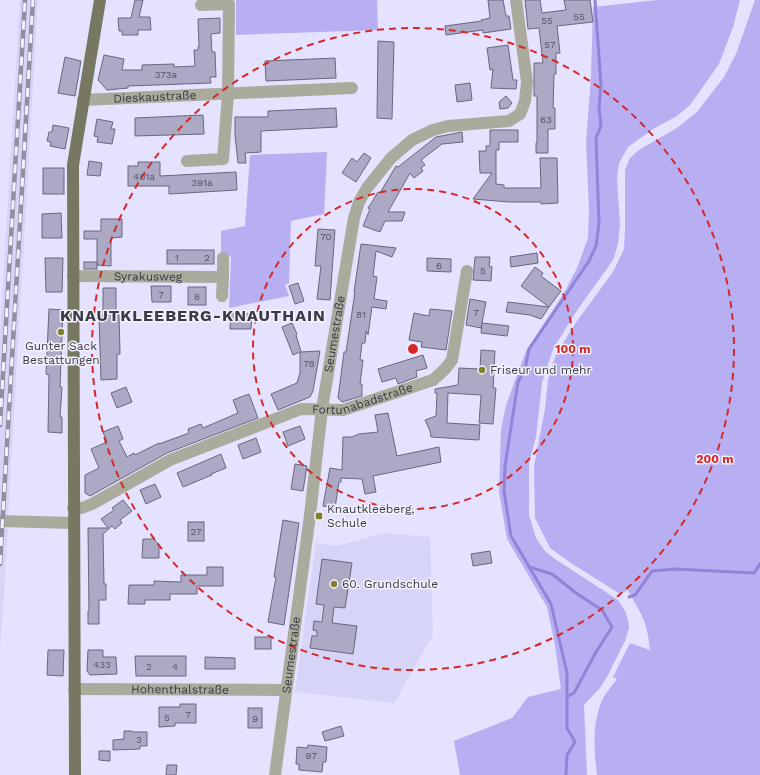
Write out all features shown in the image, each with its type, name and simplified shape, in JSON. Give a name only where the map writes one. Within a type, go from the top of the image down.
[{"type":"main road","points":[[75,775],[73,165],[100,0]]},
{"type":"street","name":"Seumestraße","points":[[275,775],[322,409],[354,218],[359,202],[367,188],[391,158],[412,140],[432,130],[448,126],[509,121],[520,114],[525,101],[527,82],[516,0]]},
{"type":"street","points":[[187,161],[223,159],[228,94],[229,4],[201,4]]},
{"type":"street","name":"Dieskaustraße","points":[[83,100],[352,88]]},
{"type":"street","points":[[222,296],[223,258]]},
{"type":"street","name":"Fortunabadstraße","points":[[73,508],[82,508],[92,504],[170,460],[301,409],[343,410],[433,380],[445,370],[452,360],[467,271]]},
{"type":"street","name":"Syrakusweg","points":[[73,276],[223,277]]},
{"type":"street","points":[[0,521],[73,523]]},
{"type":"street","name":"Hohenthalstraße","points":[[74,689],[286,690]]},
{"type":"shaded area","points":[[20,0],[38,0],[8,516],[0,516],[0,332]]},
{"type":"shaded area","points":[[236,0],[377,0],[378,30],[236,35]]},
{"type":"shaded area","points":[[657,0],[740,0],[733,27],[719,64],[690,105],[677,116],[653,129],[628,147],[619,163],[617,178],[620,225],[618,244],[613,260],[576,312],[553,349],[542,383],[536,437],[529,463],[529,515],[536,538],[545,551],[555,559],[618,600],[625,611],[629,628],[625,641],[608,675],[600,688],[584,705],[587,775],[460,775],[454,741],[512,718],[528,697],[561,689],[555,645],[547,607],[507,539],[499,492],[501,430],[506,405],[526,351],[564,293],[577,268],[588,238],[589,210],[586,143],[591,76],[593,7]]},
{"type":"shaded area","points":[[755,0],[760,0],[760,775],[597,775],[595,730],[601,703],[617,679],[613,677],[630,643],[650,650],[650,646],[644,620],[628,590],[620,594],[550,548],[535,518],[534,466],[545,409],[548,380],[556,354],[577,321],[613,272],[624,249],[625,170],[630,158],[639,150],[677,128],[697,112],[724,77],[736,54]]},
{"type":"shaded area","points":[[327,152],[324,214],[291,221],[289,283],[285,285],[289,296],[229,308],[231,257],[221,255],[221,231],[245,226],[250,155]]},
{"type":"shaded area","points":[[0,529],[8,529],[0,651]]},
{"type":"shaded area","points":[[384,533],[430,537],[433,635],[394,703],[295,692],[316,543],[337,546]]},
{"type":"building","points":[[135,0],[143,0],[139,17],[150,17],[151,30],[138,30],[138,35],[122,35],[122,31],[119,31],[118,18],[131,18]]},
{"type":"building","points":[[488,0],[503,0],[506,16],[509,16],[511,29],[483,33],[483,30],[446,35],[445,26],[482,21],[481,20],[490,18]]},
{"type":"building","points":[[525,0],[540,0],[542,13],[566,10],[564,0],[590,0],[593,22],[557,26],[560,53],[556,53],[556,74],[554,74],[553,108],[555,108],[555,129],[548,129],[548,153],[536,153],[537,96],[534,96],[534,63],[543,63],[539,28],[528,29]]},
{"type":"building","points":[[220,18],[220,33],[211,34],[212,52],[215,52],[216,77],[210,77],[211,83],[128,86],[128,88],[107,90],[98,80],[104,55],[124,59],[122,70],[142,70],[142,65],[174,64],[174,67],[195,66],[194,50],[198,50],[199,47],[198,19]]},
{"type":"building","points":[[378,41],[394,42],[392,119],[377,118]]},
{"type":"building","points":[[508,45],[513,80],[517,80],[516,89],[491,88],[493,69],[490,70],[487,48]]},
{"type":"building","points":[[65,57],[81,61],[75,96],[58,93]]},
{"type":"building","points":[[335,58],[336,78],[266,81],[265,61]]},
{"type":"building","points":[[470,83],[472,100],[457,102],[455,85]]},
{"type":"building","points":[[506,96],[512,103],[508,108],[500,109],[499,102]]},
{"type":"building","points":[[336,108],[337,127],[261,131],[261,152],[245,153],[246,163],[238,163],[235,117],[268,117],[268,111]]},
{"type":"building","points":[[203,115],[204,134],[135,136],[135,118]]},
{"type":"building","points":[[97,119],[113,122],[111,129],[115,129],[112,144],[97,142],[98,137],[94,136]]},
{"type":"building","points":[[53,125],[69,128],[65,149],[50,146],[51,142],[47,141],[49,132],[52,132]]},
{"type":"building","points":[[490,130],[518,130],[518,142],[499,142],[499,150],[496,150],[496,184],[504,185],[504,188],[541,188],[540,158],[557,158],[558,203],[541,204],[541,202],[509,202],[473,199],[492,173],[480,173],[479,151],[486,151],[486,146],[490,146]]},
{"type":"building","points":[[462,132],[463,142],[442,144],[421,160],[425,165],[421,168],[423,171],[414,178],[410,173],[388,212],[405,212],[402,221],[385,221],[380,232],[363,226],[370,209],[368,208],[378,192],[380,193],[396,166],[398,167],[436,137]]},
{"type":"building","points":[[364,153],[371,158],[356,182],[342,173],[352,158],[357,162]]},
{"type":"building","points":[[89,161],[102,163],[100,176],[87,175]]},
{"type":"building","points":[[138,162],[160,162],[160,176],[236,172],[237,190],[169,194],[169,186],[128,186],[128,166],[138,166]]},
{"type":"building","points":[[43,168],[64,168],[64,194],[43,194]]},
{"type":"building","points":[[61,213],[62,238],[42,238],[42,214]]},
{"type":"building","points":[[101,219],[122,219],[122,237],[111,238],[111,266],[97,265],[97,239],[84,239],[84,231],[101,231]]},
{"type":"building","points":[[318,229],[335,230],[330,300],[317,299],[321,266],[315,266]]},
{"type":"building","points":[[361,244],[396,248],[392,257],[376,251],[373,276],[377,277],[374,299],[387,301],[386,309],[372,307],[368,335],[366,331],[365,343],[362,343],[360,360],[363,360],[360,384],[362,384],[362,396],[342,402],[338,398]]},
{"type":"building","points":[[167,250],[214,250],[214,264],[167,264]]},
{"type":"building","points":[[537,253],[538,263],[511,267],[510,257]]},
{"type":"building","points":[[475,257],[490,257],[489,266],[492,267],[491,281],[473,280]]},
{"type":"building","points":[[45,258],[63,258],[62,292],[46,292]]},
{"type":"building","points":[[427,258],[451,259],[451,272],[427,271]]},
{"type":"building","points":[[84,262],[97,262],[97,269],[84,269]]},
{"type":"building","points":[[535,267],[543,273],[541,276],[561,291],[549,307],[521,286]]},
{"type":"building","points":[[298,283],[304,301],[295,304],[289,286]]},
{"type":"building","points":[[151,286],[171,286],[171,302],[152,302]]},
{"type":"building","points":[[188,287],[206,287],[206,305],[188,305]]},
{"type":"building","points":[[103,288],[116,288],[116,314],[119,314],[120,354],[117,354],[117,379],[101,380],[99,317],[102,317],[103,314]]},
{"type":"building","points":[[470,299],[486,302],[481,328],[466,325]]},
{"type":"building","points":[[508,302],[549,307],[541,319],[530,315],[506,312]]},
{"type":"building","points":[[49,309],[63,310],[60,387],[62,387],[60,417],[62,417],[62,433],[48,432],[49,375],[46,374]]},
{"type":"building","points":[[430,309],[452,311],[446,350],[421,347],[422,342],[409,340],[414,313],[429,316]]},
{"type":"building","points":[[231,313],[252,314],[251,329],[230,329]]},
{"type":"building","points":[[292,323],[297,334],[301,352],[320,351],[313,391],[310,397],[278,410],[271,394],[297,383],[300,373],[300,352],[293,355],[282,327]]},
{"type":"building","points":[[482,323],[509,326],[507,336],[481,333]]},
{"type":"building","points":[[481,350],[495,351],[493,388],[496,388],[493,424],[479,423],[481,395],[448,393],[447,423],[480,425],[479,440],[431,437],[425,420],[436,416],[437,393],[435,393],[435,389],[458,385],[459,368],[480,369]]},
{"type":"building","points":[[423,355],[427,368],[416,371],[417,377],[398,384],[396,378],[382,382],[378,369]]},
{"type":"building","points":[[126,387],[132,402],[117,408],[111,393]]},
{"type":"building","points":[[249,394],[258,418],[167,453],[90,496],[85,493],[85,475],[99,468],[91,449],[107,442],[103,432],[118,426],[123,439],[119,441],[127,457],[134,453],[135,455],[159,443],[189,433],[188,429],[201,424],[203,428],[238,413],[233,400]]},
{"type":"building","points":[[388,413],[397,456],[439,447],[441,462],[373,476],[376,492],[365,494],[362,479],[341,478],[335,508],[323,506],[330,468],[342,470],[343,437],[352,437],[359,434],[378,432],[375,415]]},
{"type":"building","points":[[300,426],[305,439],[288,446],[283,432]]},
{"type":"building","points":[[256,438],[261,452],[243,459],[238,445]]},
{"type":"building","points":[[221,454],[226,468],[183,487],[177,473]]},
{"type":"building","points":[[295,464],[307,466],[303,491],[291,489]]},
{"type":"building","points":[[155,484],[161,497],[146,504],[140,490]]},
{"type":"building","points":[[123,500],[132,511],[120,520],[122,523],[115,529],[112,526],[103,534],[104,584],[106,584],[106,600],[99,600],[99,624],[88,624],[88,528],[108,528],[101,519],[114,510],[112,508]]},
{"type":"building","points":[[283,520],[299,523],[284,625],[268,622],[276,577],[274,577]]},
{"type":"building","points":[[188,522],[204,522],[204,541],[188,541]]},
{"type":"building","points":[[143,539],[154,539],[159,545],[159,558],[142,558]]},
{"type":"building","points":[[490,551],[492,563],[473,566],[471,554]]},
{"type":"building","points":[[322,559],[352,563],[345,608],[334,607],[332,623],[357,626],[353,654],[310,648],[312,636],[317,636],[317,631],[313,630],[314,621],[322,622],[324,605],[316,604]]},
{"type":"building","points":[[207,567],[223,567],[223,586],[197,586],[197,594],[170,594],[170,600],[145,600],[145,604],[128,604],[129,585],[154,585],[154,581],[181,582],[181,575],[207,575]]},
{"type":"building","points":[[255,637],[271,637],[271,649],[255,649]]},
{"type":"building","points":[[48,650],[64,650],[63,676],[47,675]]},
{"type":"building","points":[[88,650],[103,650],[103,657],[116,657],[117,674],[90,675],[87,671]]},
{"type":"building","points":[[135,656],[186,656],[186,676],[136,676]]},
{"type":"building","points":[[205,657],[235,658],[235,669],[205,669]]},
{"type":"building","points":[[180,704],[196,704],[196,723],[175,723],[175,726],[159,727],[159,707],[180,707]]},
{"type":"building","points":[[248,708],[262,708],[262,728],[248,728]]},
{"type":"building","points":[[341,726],[344,736],[325,741],[322,732]]},
{"type":"building","points":[[124,731],[147,732],[147,746],[140,746],[140,749],[113,750],[113,740],[124,739]]},
{"type":"building","points":[[308,745],[327,747],[326,762],[323,762],[322,772],[299,770],[299,764],[296,764],[297,747],[307,748]]},
{"type":"building","points":[[99,751],[110,751],[110,761],[99,760]]},
{"type":"building","points":[[167,765],[177,765],[176,775],[166,775]]},
{"type":"waterway","points":[[566,775],[567,755],[575,742],[567,728],[567,673],[551,604],[511,536],[504,491],[505,466],[518,382],[525,369],[529,349],[589,261],[596,246],[599,223],[596,138],[601,126],[599,108],[601,85],[595,0]]},
{"type":"waterway","points":[[629,597],[635,595],[652,571],[675,569],[754,573],[760,564]]},
{"type":"waterway","points":[[529,567],[552,574],[576,593],[602,610],[612,627],[596,652],[574,693],[568,696]]},
{"type":"railway","points":[[0,425],[25,0]]},
{"type":"railway","points":[[0,564],[33,0]]},
{"type":"place","name":"Gunter Sack Bestattungen","points":[[61,332]]},
{"type":"place","name":"Friseur und mehr","points":[[482,370]]},
{"type":"place","name":"Knautkleeberg, Schule","points":[[319,516]]},
{"type":"place","name":"60. Grundschule","points":[[334,584]]},
{"type":"district","name":"KNAUTKLEEBERG-KNAUTHAIN","points":[[193,315]]}]
